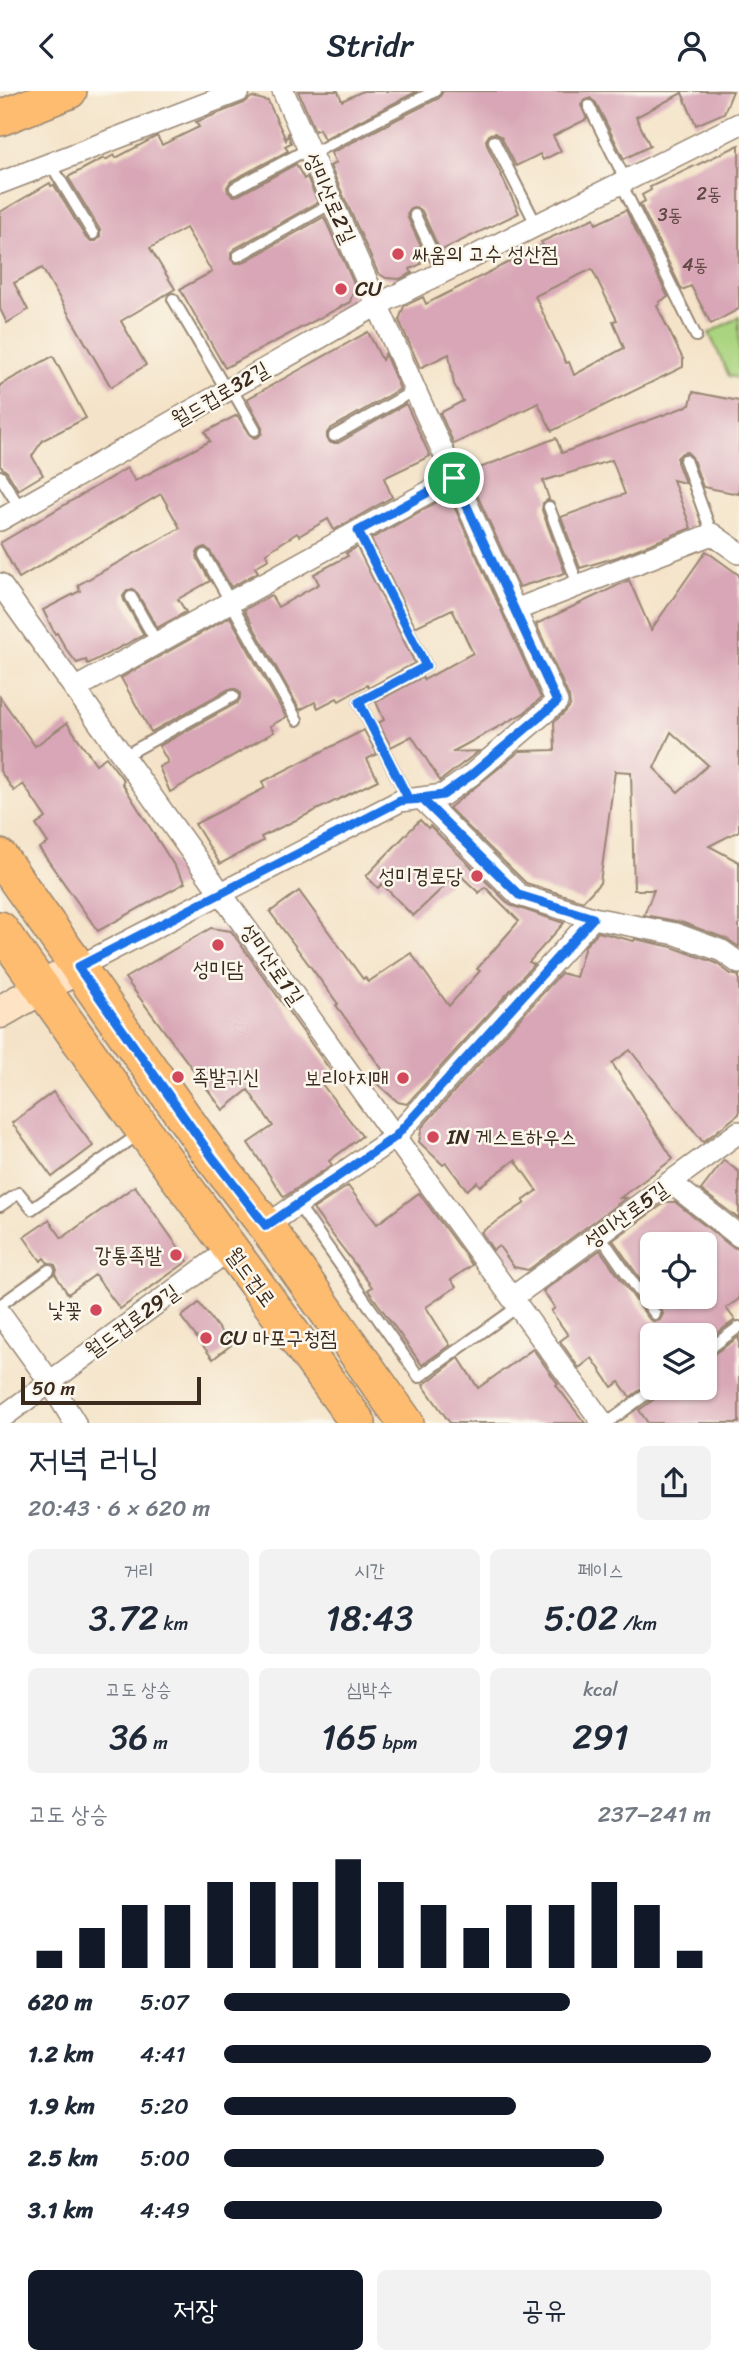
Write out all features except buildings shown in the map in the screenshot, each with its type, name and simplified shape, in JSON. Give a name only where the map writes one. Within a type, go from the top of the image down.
[{"type":"main road","points":[[0,118],[69,91]]},
{"type":"main road","name":"월드컵로","points":[[3,866],[213,1158],[266,1226],[405,1423]]},
{"type":"main road","name":"월드컵로","points":[[0,929],[358,1423]]},
{"type":"main road","points":[[134,1117],[157,1078]]},
{"type":"street","points":[[0,183],[239,91]]},
{"type":"street","name":"성미산로2길","points":[[283,91],[454,478],[557,702],[470,776],[443,795],[416,799]]},
{"type":"street","name":"월드컵로32길","points":[[0,520],[377,305],[739,124]]},
{"type":"street","points":[[76,688],[454,478]]},
{"type":"street","points":[[514,610],[712,534],[739,553]]},
{"type":"street","name":"성미산로1길","points":[[0,584],[395,1137],[605,1423]]},
{"type":"street","points":[[0,1012],[78,967],[400,801],[416,799],[519,895],[593,918],[676,935],[722,951],[739,963]]},
{"type":"street","points":[[395,1137],[593,918]]},
{"type":"street","name":"성미산로5길","points":[[516,1301],[599,1234],[739,1132]]},
{"type":"street","name":"월드컵로","points":[[266,1226],[395,1137]]},
{"type":"street","points":[[670,1182],[739,1236]]},
{"type":"street","name":"월드컵로29길","points":[[0,1419],[230,1249]]},
{"type":"street","points":[[0,1313],[50,1382],[75,1423]]},
{"type":"lane","points":[[235,188],[435,91]]},
{"type":"lane","points":[[589,107],[696,336]]},
{"type":"lane","points":[[494,141],[537,226]]},
{"type":"lane","points":[[50,163],[93,233]]},
{"type":"lane","points":[[238,255],[332,203]]},
{"type":"lane","points":[[415,215],[442,273]]},
{"type":"lane","points":[[173,299],[255,430]]},
{"type":"lane","points":[[334,436],[415,390]]},
{"type":"lane","points":[[685,460],[712,534]]},
{"type":"lane","points":[[0,476],[20,509]]},
{"type":"lane","points":[[549,507],[578,585]]},
{"type":"lane","points":[[358,531],[426,666],[359,702],[416,799]]},
{"type":"lane","points":[[204,555],[297,720]]},
{"type":"lane","points":[[131,597],[157,643]]},
{"type":"lane","points":[[124,756],[233,697]]},
{"type":"lane","points":[[0,1206],[19,1193],[32,1209],[134,1117]]},
{"type":"lane","points":[[298,1205],[419,1377],[516,1301]]},
{"type":"lane","points":[[599,1234],[655,1314]]},
{"type":"lane","points":[[0,1305],[49,1270]]},
{"type":"lane","points":[[717,1343],[739,1327]]},
{"type":"lane","name":"성미산로1길","points":[[605,1423],[640,1398]]},
{"type":"green space","points":[[739,317],[739,378],[729,376],[709,333]]},
{"type":"place","name":"싸움의 고수 성산점","points":[[398,254]]},
{"type":"place","name":"CU","points":[[341,289]]},
{"type":"place","name":"성미경로당","points":[[477,876]]},
{"type":"place","name":"성미담","points":[[218,945]]},
{"type":"place","name":"족발귀신","points":[[178,1077]]},
{"type":"place","name":"보리아지매","points":[[403,1078]]},
{"type":"place","name":"IN 게스트하우스","points":[[433,1137]]},
{"type":"place","name":"강통족발","points":[[176,1255]]},
{"type":"place","name":"낯꽃","points":[[96,1310]]},
{"type":"place","name":"CU 마포구청점","points":[[206,1338]]},
{"type":"route","points":[[454,478],[358,531],[426,666],[359,702],[409,800],[422,799],[519,895],[593,918],[395,1137],[266,1226],[213,1158],[78,967],[400,801],[422,799],[443,795],[470,776],[557,702],[454,478]]}]
